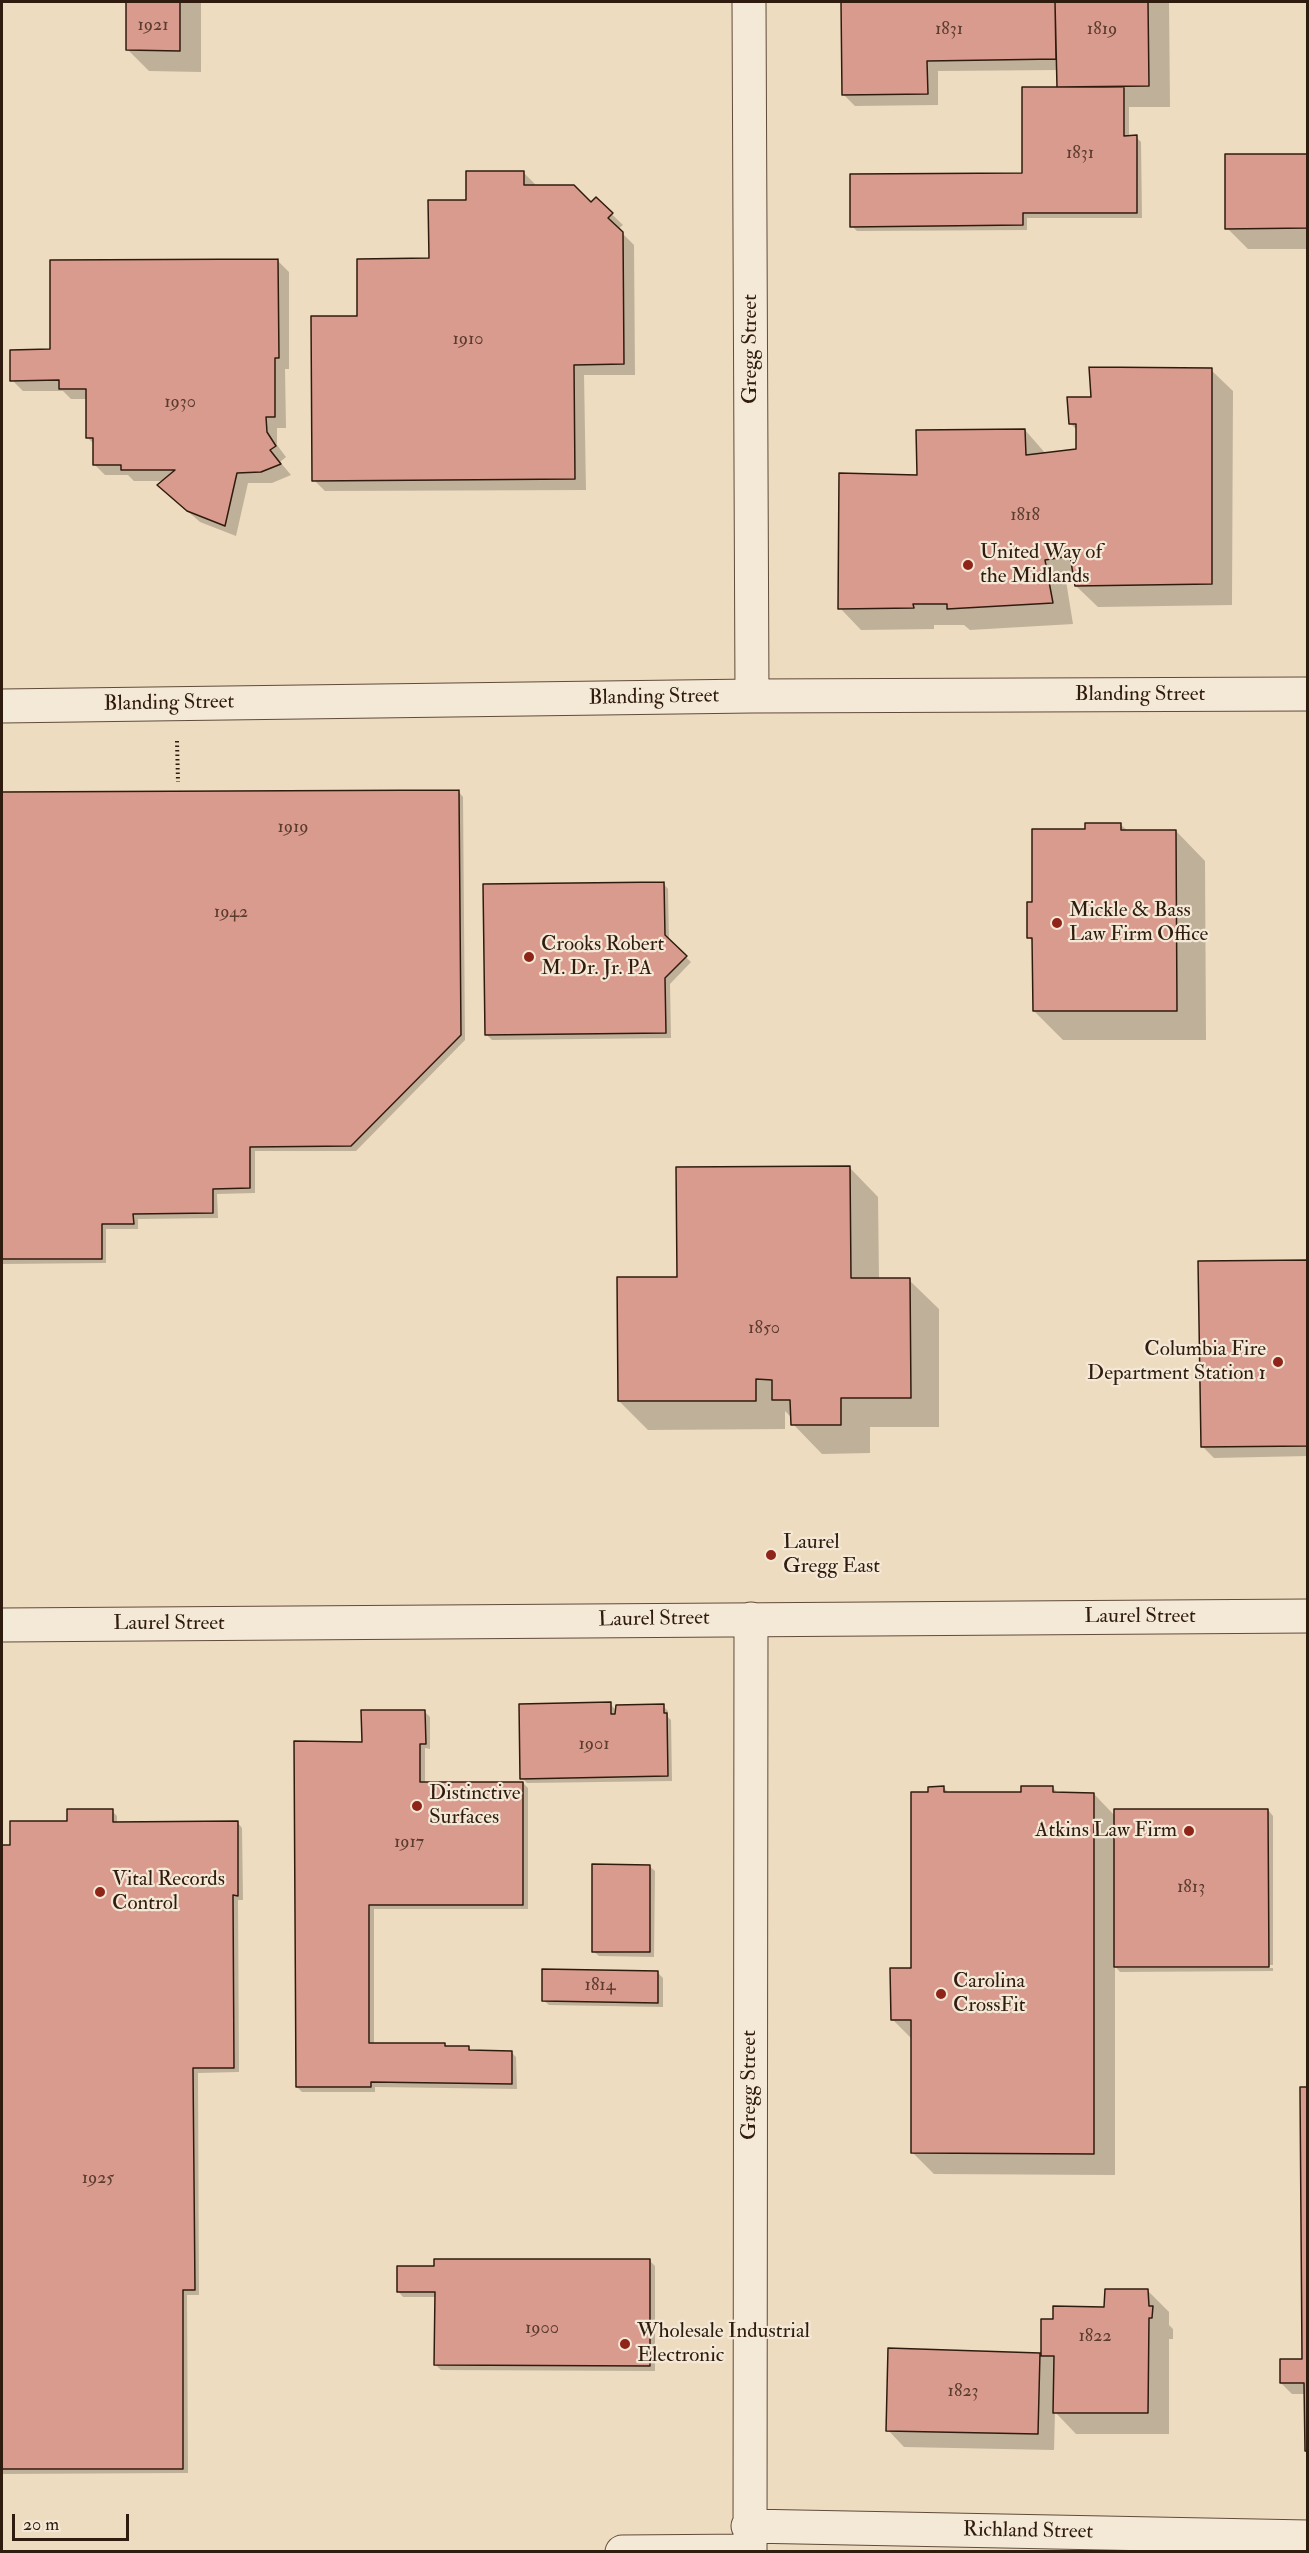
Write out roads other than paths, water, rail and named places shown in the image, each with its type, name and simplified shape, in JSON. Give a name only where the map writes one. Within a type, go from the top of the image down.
[{"type":"street","name":"Gregg Street","points":[[749,2],[752,696]]},
{"type":"street","name":"Blanding Street","points":[[2,706],[752,696],[1308,694]]},
{"type":"street","name":"Laurel Street","points":[[2,1625],[1308,1616]]},
{"type":"street","name":"Gregg Street","points":[[749,2543],[751,1619]]},
{"type":"street","name":"Richland Street","points":[[622,2552],[749,2543],[1308,2536]]},
{"type":"place","name":"United Way of the Midlands","points":[[968,565]]},
{"type":"place","name":"Mickle & Bass Law Firm Office","points":[[1057,923]]},
{"type":"place","name":"Crooks Robert M. Dr. Jr. PA","points":[[529,957]]},
{"type":"place","name":"Columbia Fire Department Station 1","points":[[1278,1362]]},
{"type":"place","name":"Laurel Gregg East","points":[[771,1555]]},
{"type":"place","name":"Distinctive Surfaces","points":[[417,1806]]},
{"type":"place","name":"Atkins Law Firm","points":[[1189,1831]]},
{"type":"place","name":"Vital Records Control","points":[[100,1892]]},
{"type":"place","name":"Carolina CrossFit","points":[[941,1994]]},
{"type":"place","name":"Wholesale Industrial Electronic","points":[[625,2344]]}]
